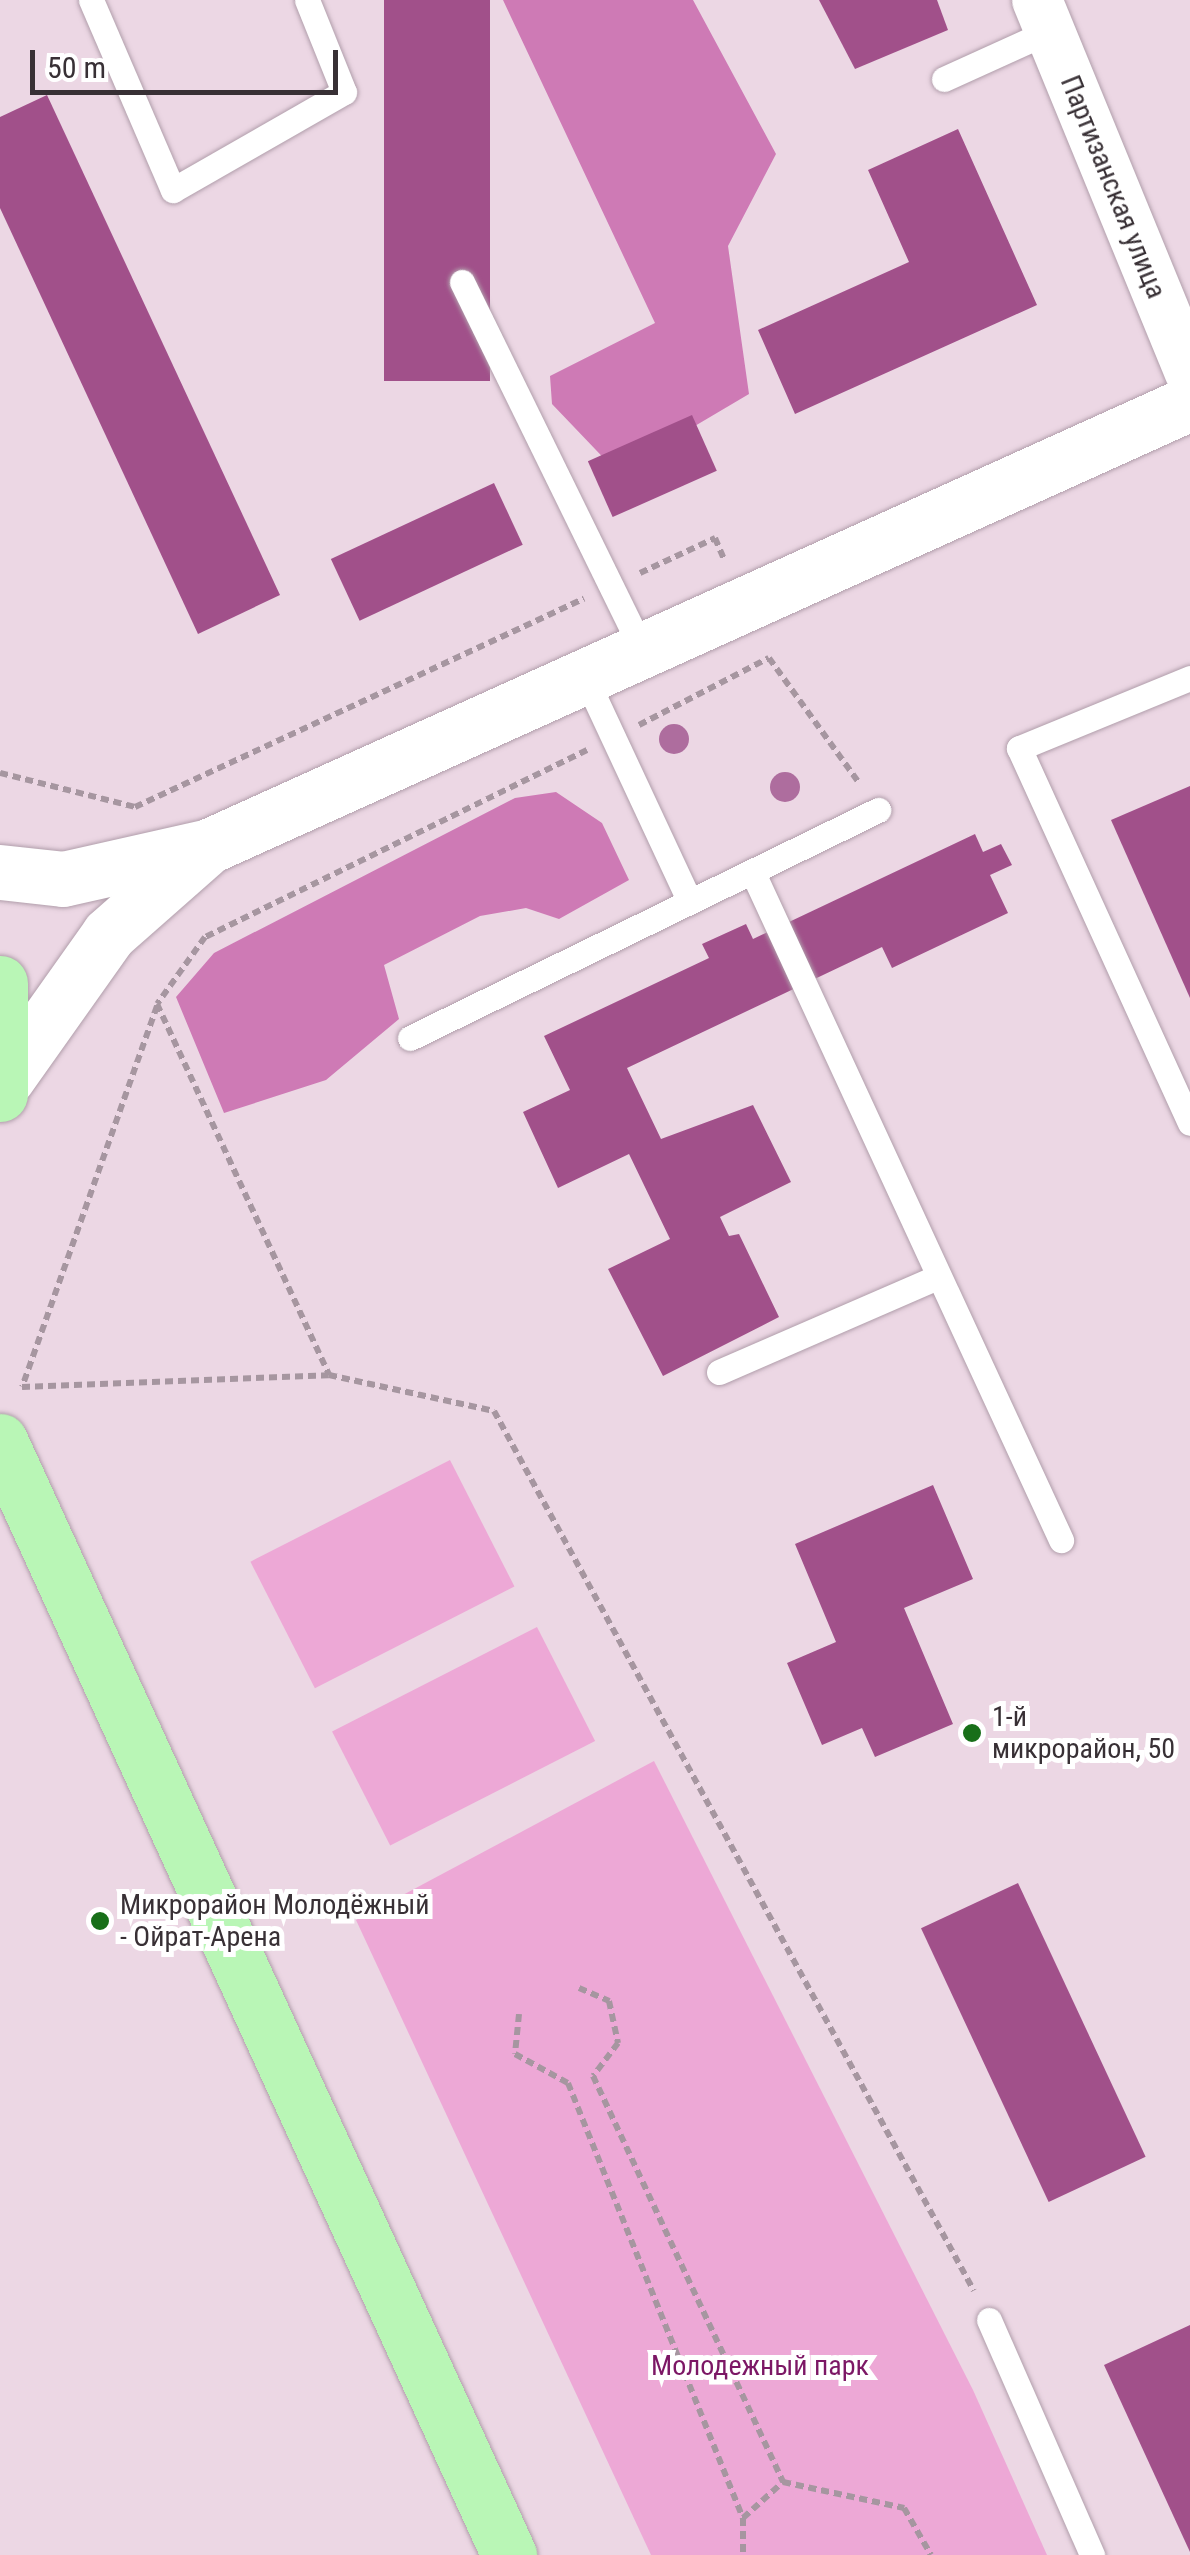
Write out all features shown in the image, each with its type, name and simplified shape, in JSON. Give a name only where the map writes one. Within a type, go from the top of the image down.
[{"type":"main road","points":[[0,872],[63,879],[209,846],[644,653],[1190,402]]},
{"type":"main road","points":[[3,1086],[110,934],[209,846]]},
{"type":"main road","points":[[0,983],[3,1086]]},
{"type":"main road","points":[[0,1442],[509,2555]]},
{"type":"street","name":"Партизанская улица","points":[[1043,16],[1190,373]]},
{"type":"lane","points":[[91,0],[173,190],[344,92],[307,0]]},
{"type":"lane","points":[[944,79],[1043,16]]},
{"type":"lane","points":[[462,282],[644,653]]},
{"type":"lane","points":[[1190,678],[1019,748],[1190,1122]]},
{"type":"lane","points":[[586,679],[616,736],[689,900]]},
{"type":"lane","points":[[410,1038],[878,810]]},
{"type":"lane","points":[[753,873],[1062,1540]]},
{"type":"lane","points":[[720,1372],[937,1277]]},
{"type":"lane","points":[[990,2320],[1092,2555]]},
{"type":"path","points":[[0,773],[135,807],[715,538],[744,607]]},
{"type":"path","points":[[878,810],[769,658],[206,937],[158,1004],[22,1386],[329,1375],[494,1411],[990,2320]]},
{"type":"path","points":[[158,1004],[329,1375]]},
{"type":"path","points":[[578,1988],[609,2001],[618,2043],[594,2076],[783,2482]]},
{"type":"path","points":[[519,2014],[514,2054],[568,2083],[743,2518],[743,2555]]},
{"type":"path","points":[[743,2518],[783,2482]]},
{"type":"path","points":[[783,2482],[904,2508],[931,2555]]},
{"type":"green space","points":[[450,1460],[514,1587],[315,1688],[250,1562]]},
{"type":"green space","points":[[537,1627],[595,1741],[390,1845],[332,1731]]},
{"type":"green space","name":"Молодежный парк","points":[[654,1761],[973,2390],[1047,2555],[651,2555],[356,1920]]},
{"type":"shaded area","points":[[503,0],[693,0],[776,154],[728,246],[749,394],[617,472],[552,404],[550,376],[655,323]]},
{"type":"shaded area","points":[[556,792],[602,823],[629,880],[559,919],[526,908],[480,916],[384,965],[399,1019],[326,1080],[224,1113],[176,997],[214,953],[515,798]]},
{"type":"building","points":[[384,0],[490,0],[490,381],[384,381]]},
{"type":"building","points":[[819,0],[937,0],[948,30],[855,69]]},
{"type":"building","points":[[47,95],[280,595],[198,634],[0,208],[0,117]]},
{"type":"building","points":[[958,129],[1037,305],[795,414],[758,330],[909,262],[868,170]]},
{"type":"building","points":[[692,415],[717,471],[613,517],[588,461]]},
{"type":"building","points":[[494,483],[523,545],[360,621],[331,559]]},
{"type":"building","points":[[1190,786],[1190,998],[1111,820]]},
{"type":"building","points":[[975,834],[983,852],[1001,844],[1012,865],[990,875],[1008,913],[892,968],[882,947],[627,1068],[661,1139],[753,1105],[791,1182],[720,1217],[729,1236],[739,1234],[779,1317],[663,1376],[608,1269],[670,1239],[629,1154],[558,1188],[523,1112],[570,1090],[544,1036],[709,958],[702,944],[746,924],[753,939]]},
{"type":"building","points":[[933,1485],[973,1579],[904,1608],[953,1724],[875,1757],[862,1728],[822,1745],[787,1663],[836,1642],[795,1544]]},
{"type":"building","points":[[1018,1883],[1146,2157],[1049,2202],[921,1928]]},
{"type":"building","points":[[1190,2325],[1190,2552],[1104,2365]]},
{"type":"place","name":"1-й микрорайон, 50","points":[[972,1733]]},
{"type":"place","name":"Микрорайон Молодёжный - Ойрат-Арена","points":[[100,1921]]}]
